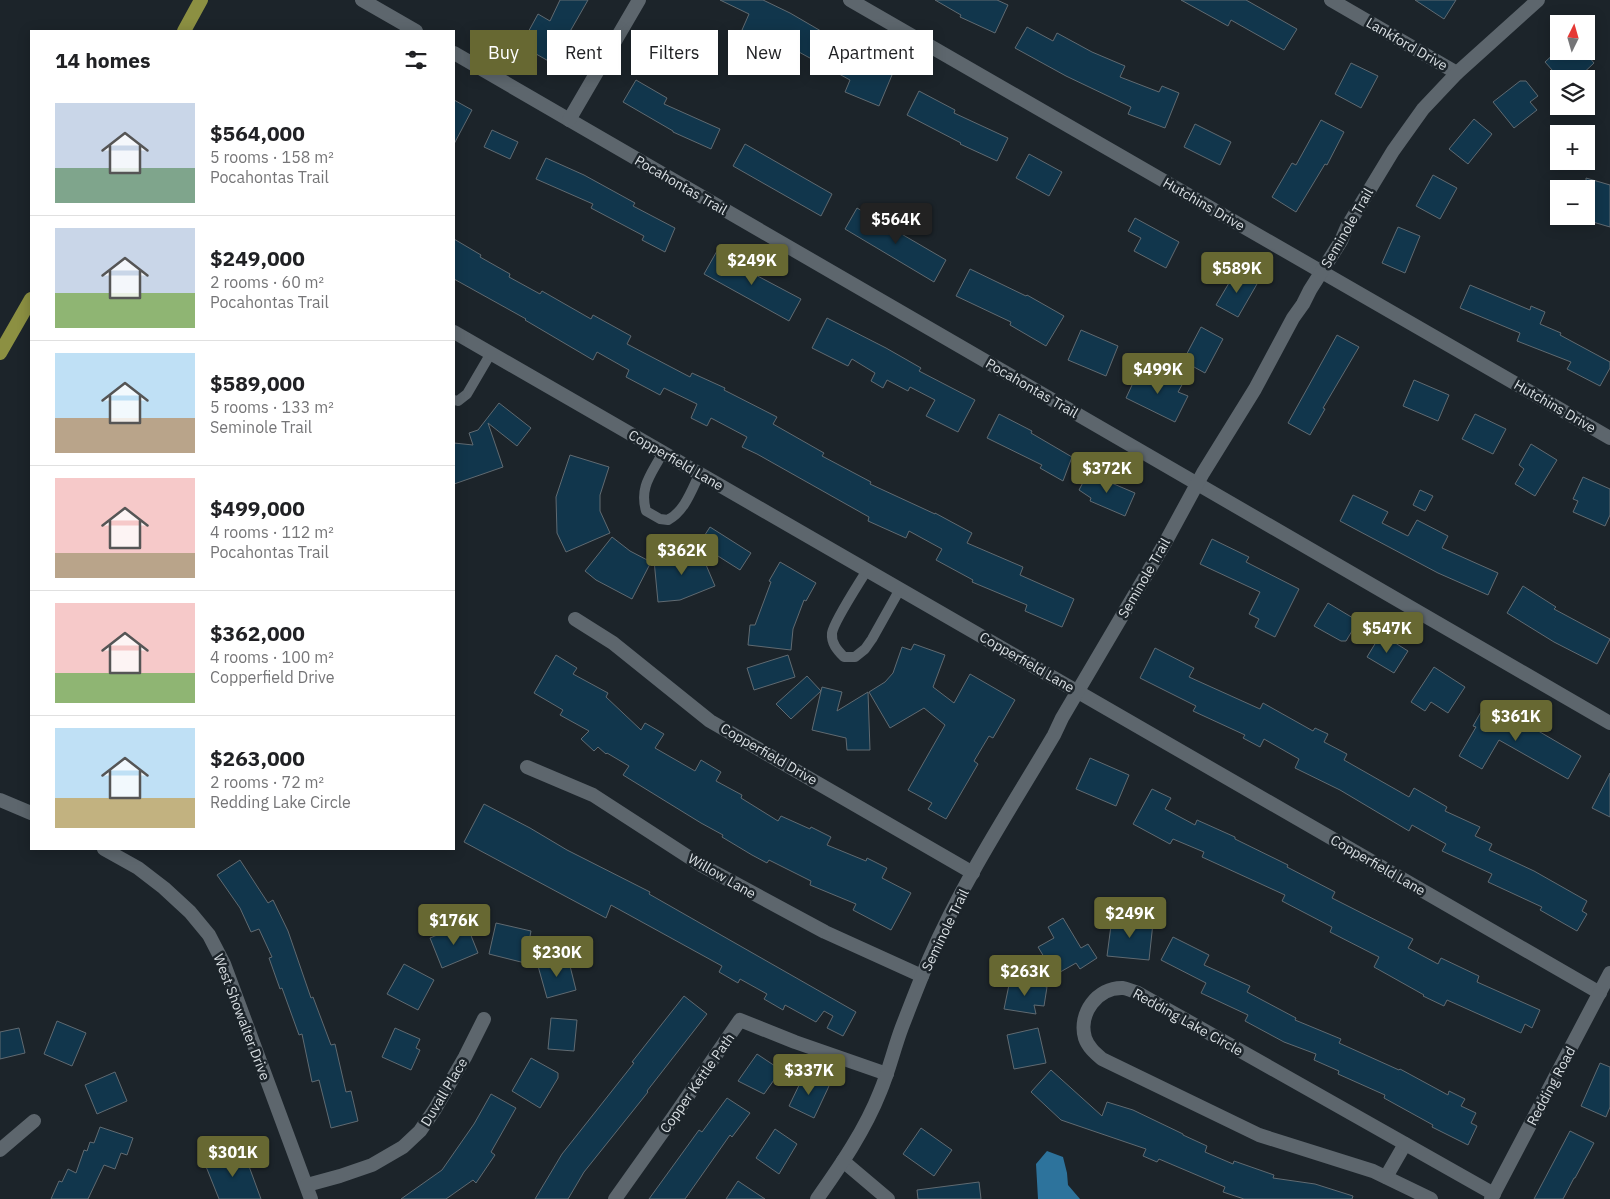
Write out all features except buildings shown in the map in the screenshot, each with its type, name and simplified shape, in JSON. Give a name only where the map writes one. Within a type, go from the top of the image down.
[{"type":"main road","points":[[185,30],[201,0]]},
{"type":"main road","points":[[0,353],[30,303]]},
{"type":"street","points":[[362,0],[414,30]]},
{"type":"street","points":[[569,120],[639,0]]},
{"type":"street","name":"Hutchins Drive","points":[[850,0],[1610,438]]},
{"type":"street","name":"Lankford Drive","points":[[1331,0],[1457,73]]},
{"type":"street","name":"Seminole Trail","points":[[817,1199],[854,1145],[880,1092],[902,1028],[940,934],[991,839],[1043,753],[1197,484],[1254,389],[1293,318],[1398,144],[1423,109],[1457,73],[1538,0]]},
{"type":"street","name":"Pocahontas Trail","points":[[455,54],[1610,723]]},
{"type":"street","name":"Copperfield Lane","points":[[455,333],[1600,993]]},
{"type":"street","name":"Copperfield Drive","points":[[575,619],[613,643],[710,721],[973,873]]},
{"type":"street","name":"Willow Lane","points":[[527,767],[594,795],[701,865],[825,932],[922,976]]},
{"type":"street","points":[[0,800],[30,813]]},
{"type":"street","name":"West Showalter Drive","points":[[106,850],[138,868],[164,888],[190,912],[209,934],[224,964],[311,1199]]},
{"type":"street","name":"Redding Road","points":[[1493,1197],[1610,973]]},
{"type":"street","name":"Redding Lake Circle","points":[[1431,1199],[1373,1171],[1259,1135],[1102,1059],[1092,1050],[1085,1039],[1084,1026],[1093,1001],[1113,989],[1124,988],[1138,992],[1405,1144],[1493,1197]]},
{"type":"street","name":"Duvall Place","points":[[307,1185],[372,1165],[402,1147],[420,1130],[451,1082],[484,1019]]},
{"type":"street","name":"Copper Kettle Path","points":[[614,1199],[740,1020],[795,1042],[886,1074]]},
{"type":"street","points":[[0,1150],[34,1121]]},
{"type":"street","points":[[1386,1177],[1405,1144]]},
{"type":"street","points":[[843,1161],[888,1199]]},
{"type":"lane","points":[[455,400],[458,401],[467,394],[491,353]]},
{"type":"lane","points":[[663,452],[645,485],[642,495],[646,511],[652,516],[668,520],[675,516],[686,502],[700,473]]},
{"type":"lane","points":[[867,570],[832,633],[835,648],[844,657],[855,657],[865,649],[900,589]]},
{"type":"water","points":[[1047,1151],[1063,1157],[1068,1185],[1080,1199],[1038,1199],[1036,1164]]}]
